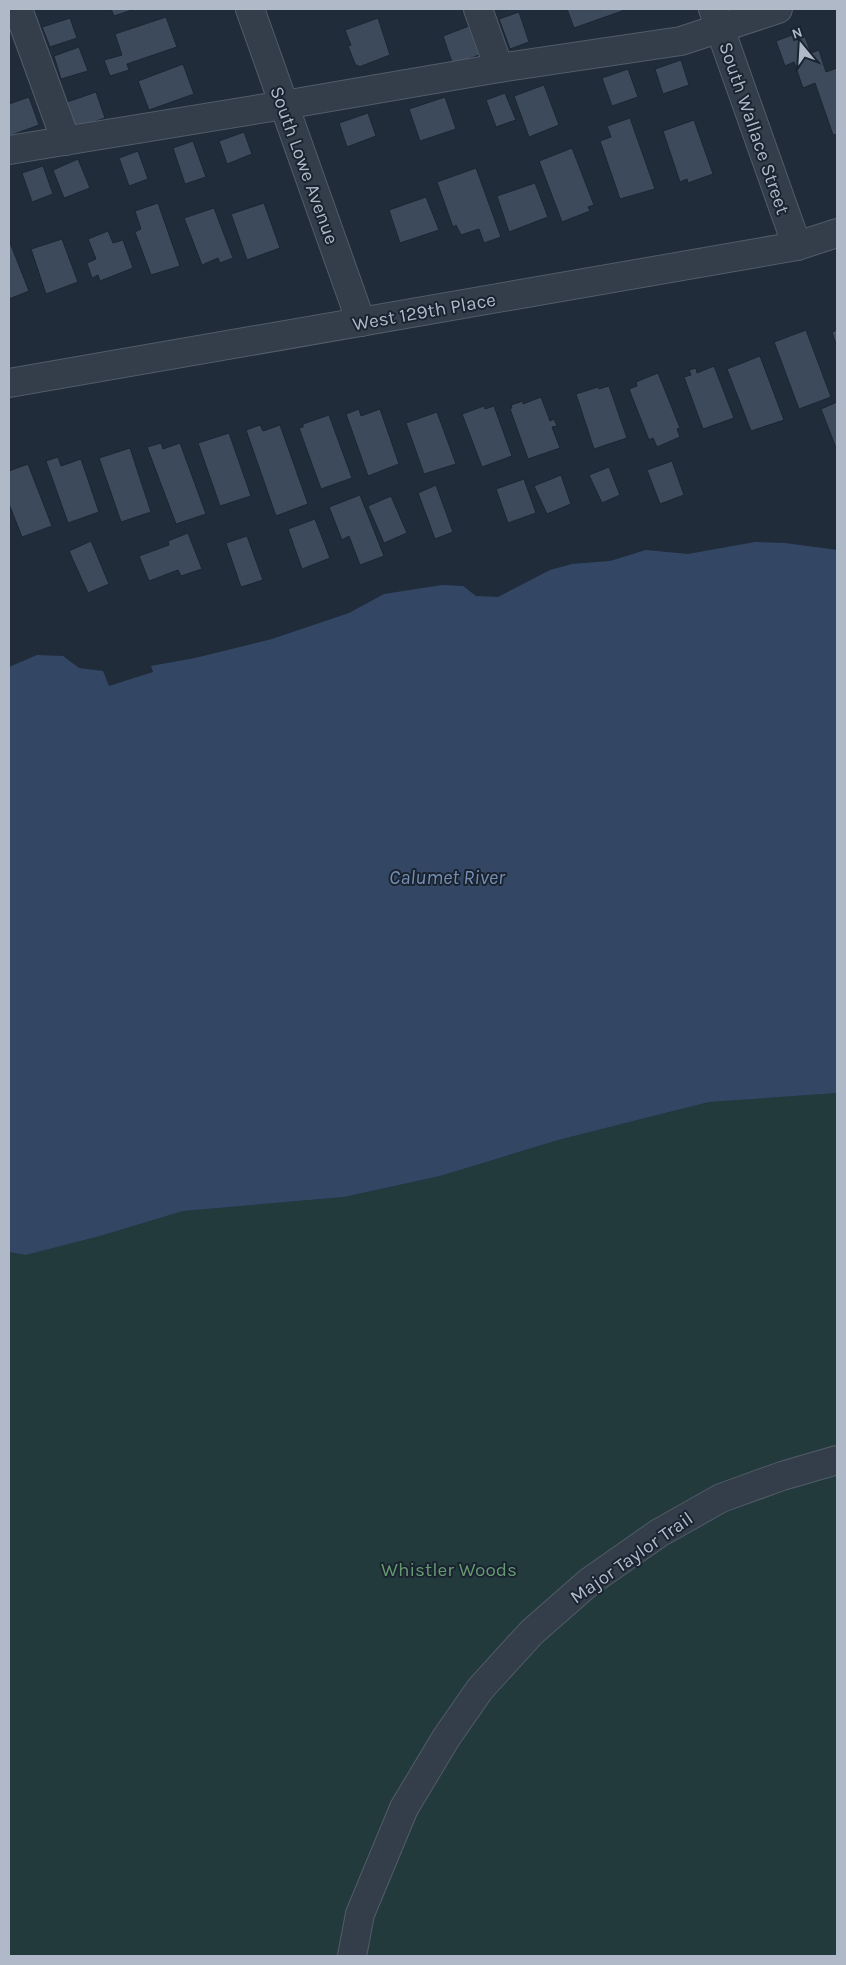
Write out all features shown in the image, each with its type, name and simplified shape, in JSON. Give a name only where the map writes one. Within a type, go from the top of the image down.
[{"type":"street","points":[[18,9],[66,141]]},
{"type":"street","name":"South Lowe Avenue","points":[[250,9],[361,322]]},
{"type":"street","points":[[478,9],[499,68]]},
{"type":"street","points":[[9,150],[499,68],[681,41],[717,19],[778,9]]},
{"type":"street","name":"South Wallace Street","points":[[717,19],[797,246]]},
{"type":"street","name":"West 129th Place","points":[[9,382],[797,246],[837,233]]},
{"type":"street","name":"Major Taylor Trail","points":[[352,1956],[360,1914],[404,1808],[446,1738],[480,1689],[532,1632],[589,1582],[659,1533],[705,1507],[721,1498],[782,1476],[837,1460]]},
{"type":"green space","name":"Whistler Woods","points":[[837,1093],[837,1956],[9,1956],[9,1252],[26,1255],[100,1236],[183,1211],[344,1197],[440,1176],[558,1140],[709,1102]]},
{"type":"water","name":"Calumet River","points":[[755,542],[785,543],[837,550],[837,1093],[709,1102],[558,1140],[440,1176],[344,1197],[183,1211],[100,1236],[26,1255],[9,1252],[9,667],[37,655],[63,656],[79,668],[103,671],[109,686],[153,672],[151,666],[195,658],[272,639],[349,613],[384,594],[442,585],[463,586],[476,596],[498,597],[550,570],[572,564],[610,561],[646,550],[688,554]]},
{"type":"building","points":[[111,9],[135,9],[114,16]]},
{"type":"building","points":[[567,9],[625,9],[625,10],[574,28]]},
{"type":"building","points":[[519,12],[529,42],[510,49],[499,19]]},
{"type":"building","points":[[166,17],[177,47],[127,64],[129,70],[110,76],[104,60],[122,55],[115,34]]},
{"type":"building","points":[[70,18],[77,38],[50,47],[42,27]]},
{"type":"building","points":[[378,18],[390,55],[359,67],[358,65],[356,66],[348,46],[351,45],[345,30]]},
{"type":"building","points":[[469,26],[479,55],[453,65],[443,36]]},
{"type":"building","points":[[803,31],[811,53],[819,50],[826,72],[837,68],[837,134],[833,135],[815,83],[803,88],[794,62],[785,66],[776,41]]},
{"type":"building","points":[[79,47],[88,71],[61,79],[54,56]]},
{"type":"building","points":[[681,60],[689,85],[663,94],[655,69]]},
{"type":"building","points":[[183,64],[194,94],[149,110],[138,81]]},
{"type":"building","points":[[628,69],[638,97],[612,106],[602,78]]},
{"type":"building","points":[[544,85],[559,125],[529,137],[514,96]]},
{"type":"building","points":[[96,92],[105,118],[76,128],[67,102]]},
{"type":"building","points":[[505,93],[516,120],[496,127],[486,100]]},
{"type":"building","points":[[29,97],[39,125],[9,136],[9,104]]},
{"type":"building","points":[[445,97],[456,129],[420,141],[409,109]]},
{"type":"building","points":[[368,113],[376,136],[347,147],[339,123]]},
{"type":"building","points":[[630,118],[655,189],[620,199],[600,141],[611,137],[607,126]]},
{"type":"building","points":[[694,120],[713,174],[688,183],[687,179],[680,182],[663,131]]},
{"type":"building","points":[[244,132],[252,154],[227,164],[219,141]]},
{"type":"building","points":[[193,141],[206,177],[185,184],[173,148]]},
{"type":"building","points":[[572,148],[594,205],[588,207],[590,211],[562,222],[539,161]]},
{"type":"building","points":[[138,151],[148,179],[129,186],[119,158]]},
{"type":"building","points":[[78,159],[90,188],[64,198],[53,170]]},
{"type":"building","points":[[43,166],[53,194],[32,202],[22,173]]},
{"type":"building","points":[[476,168],[501,237],[484,243],[479,229],[461,235],[456,225],[453,227],[437,182]]},
{"type":"building","points":[[535,183],[548,217],[509,232],[497,196]]},
{"type":"building","points":[[426,197],[439,230],[400,243],[389,210]]},
{"type":"building","points":[[158,203],[180,266],[151,275],[135,232],[141,229],[135,211]]},
{"type":"building","points":[[264,203],[280,248],[247,260],[231,214]]},
{"type":"building","points":[[214,208],[233,258],[220,263],[218,258],[202,265],[184,218]]},
{"type":"building","points":[[108,231],[113,243],[123,240],[133,268],[100,281],[98,275],[92,278],[87,263],[96,259],[88,239]]},
{"type":"building","points":[[62,239],[78,282],[46,294],[31,249]]},
{"type":"building","points":[[9,240],[29,291],[9,299]]},
{"type":"building","points":[[806,330],[831,397],[799,409],[774,342]]},
{"type":"building","points":[[837,330],[837,347],[832,332]]},
{"type":"building","points":[[760,356],[784,420],[751,431],[727,369]]},
{"type":"building","points":[[714,366],[734,418],[703,429],[684,377],[691,375],[689,370],[696,368],[697,373]]},
{"type":"building","points":[[658,373],[680,428],[677,429],[680,437],[657,447],[653,438],[649,440],[629,389],[637,386],[636,382]]},
{"type":"building","points":[[609,386],[627,438],[594,449],[576,394],[598,387],[599,389]]},
{"type":"building","points":[[541,397],[550,421],[554,419],[557,426],[552,427],[560,448],[528,459],[510,409],[512,408],[511,405],[523,401],[523,404]]},
{"type":"building","points":[[837,402],[837,447],[836,448],[821,409]]},
{"type":"building","points":[[484,406],[485,409],[494,406],[512,456],[482,467],[462,414]]},
{"type":"building","points":[[359,409],[361,416],[380,409],[399,464],[368,476],[346,414]]},
{"type":"building","points":[[437,412],[456,464],[424,474],[406,423]]},
{"type":"building","points":[[329,415],[352,478],[321,489],[299,428],[303,427],[303,424]]},
{"type":"building","points":[[260,425],[263,431],[280,425],[308,504],[276,516],[246,430]]},
{"type":"building","points":[[229,433],[251,496],[220,506],[198,443]]},
{"type":"building","points":[[161,443],[163,449],[180,443],[206,514],[176,524],[147,447]]},
{"type":"building","points":[[130,448],[151,512],[121,522],[99,458]]},
{"type":"building","points":[[58,457],[61,466],[81,459],[99,512],[68,523],[46,461]]},
{"type":"building","points":[[672,461],[684,495],[660,504],[647,470]]},
{"type":"building","points":[[28,464],[52,526],[22,537],[9,504],[9,471]]},
{"type":"building","points":[[609,467],[620,495],[602,503],[589,475]]},
{"type":"building","points":[[561,475],[571,504],[547,514],[534,486]]},
{"type":"building","points":[[524,479],[536,513],[508,523],[496,489]]},
{"type":"building","points":[[436,485],[453,532],[435,539],[418,493]]},
{"type":"building","points":[[360,495],[384,556],[360,565],[349,536],[342,540],[329,507]]},
{"type":"building","points":[[391,496],[407,533],[384,543],[368,506]]},
{"type":"building","points":[[315,519],[330,558],[302,569],[288,529]]},
{"type":"building","points":[[188,533],[202,569],[181,576],[178,570],[149,581],[139,556],[169,545],[168,541]]},
{"type":"building","points":[[247,536],[263,580],[241,587],[226,543]]},
{"type":"building","points":[[91,541],[109,584],[88,593],[69,551]]}]
